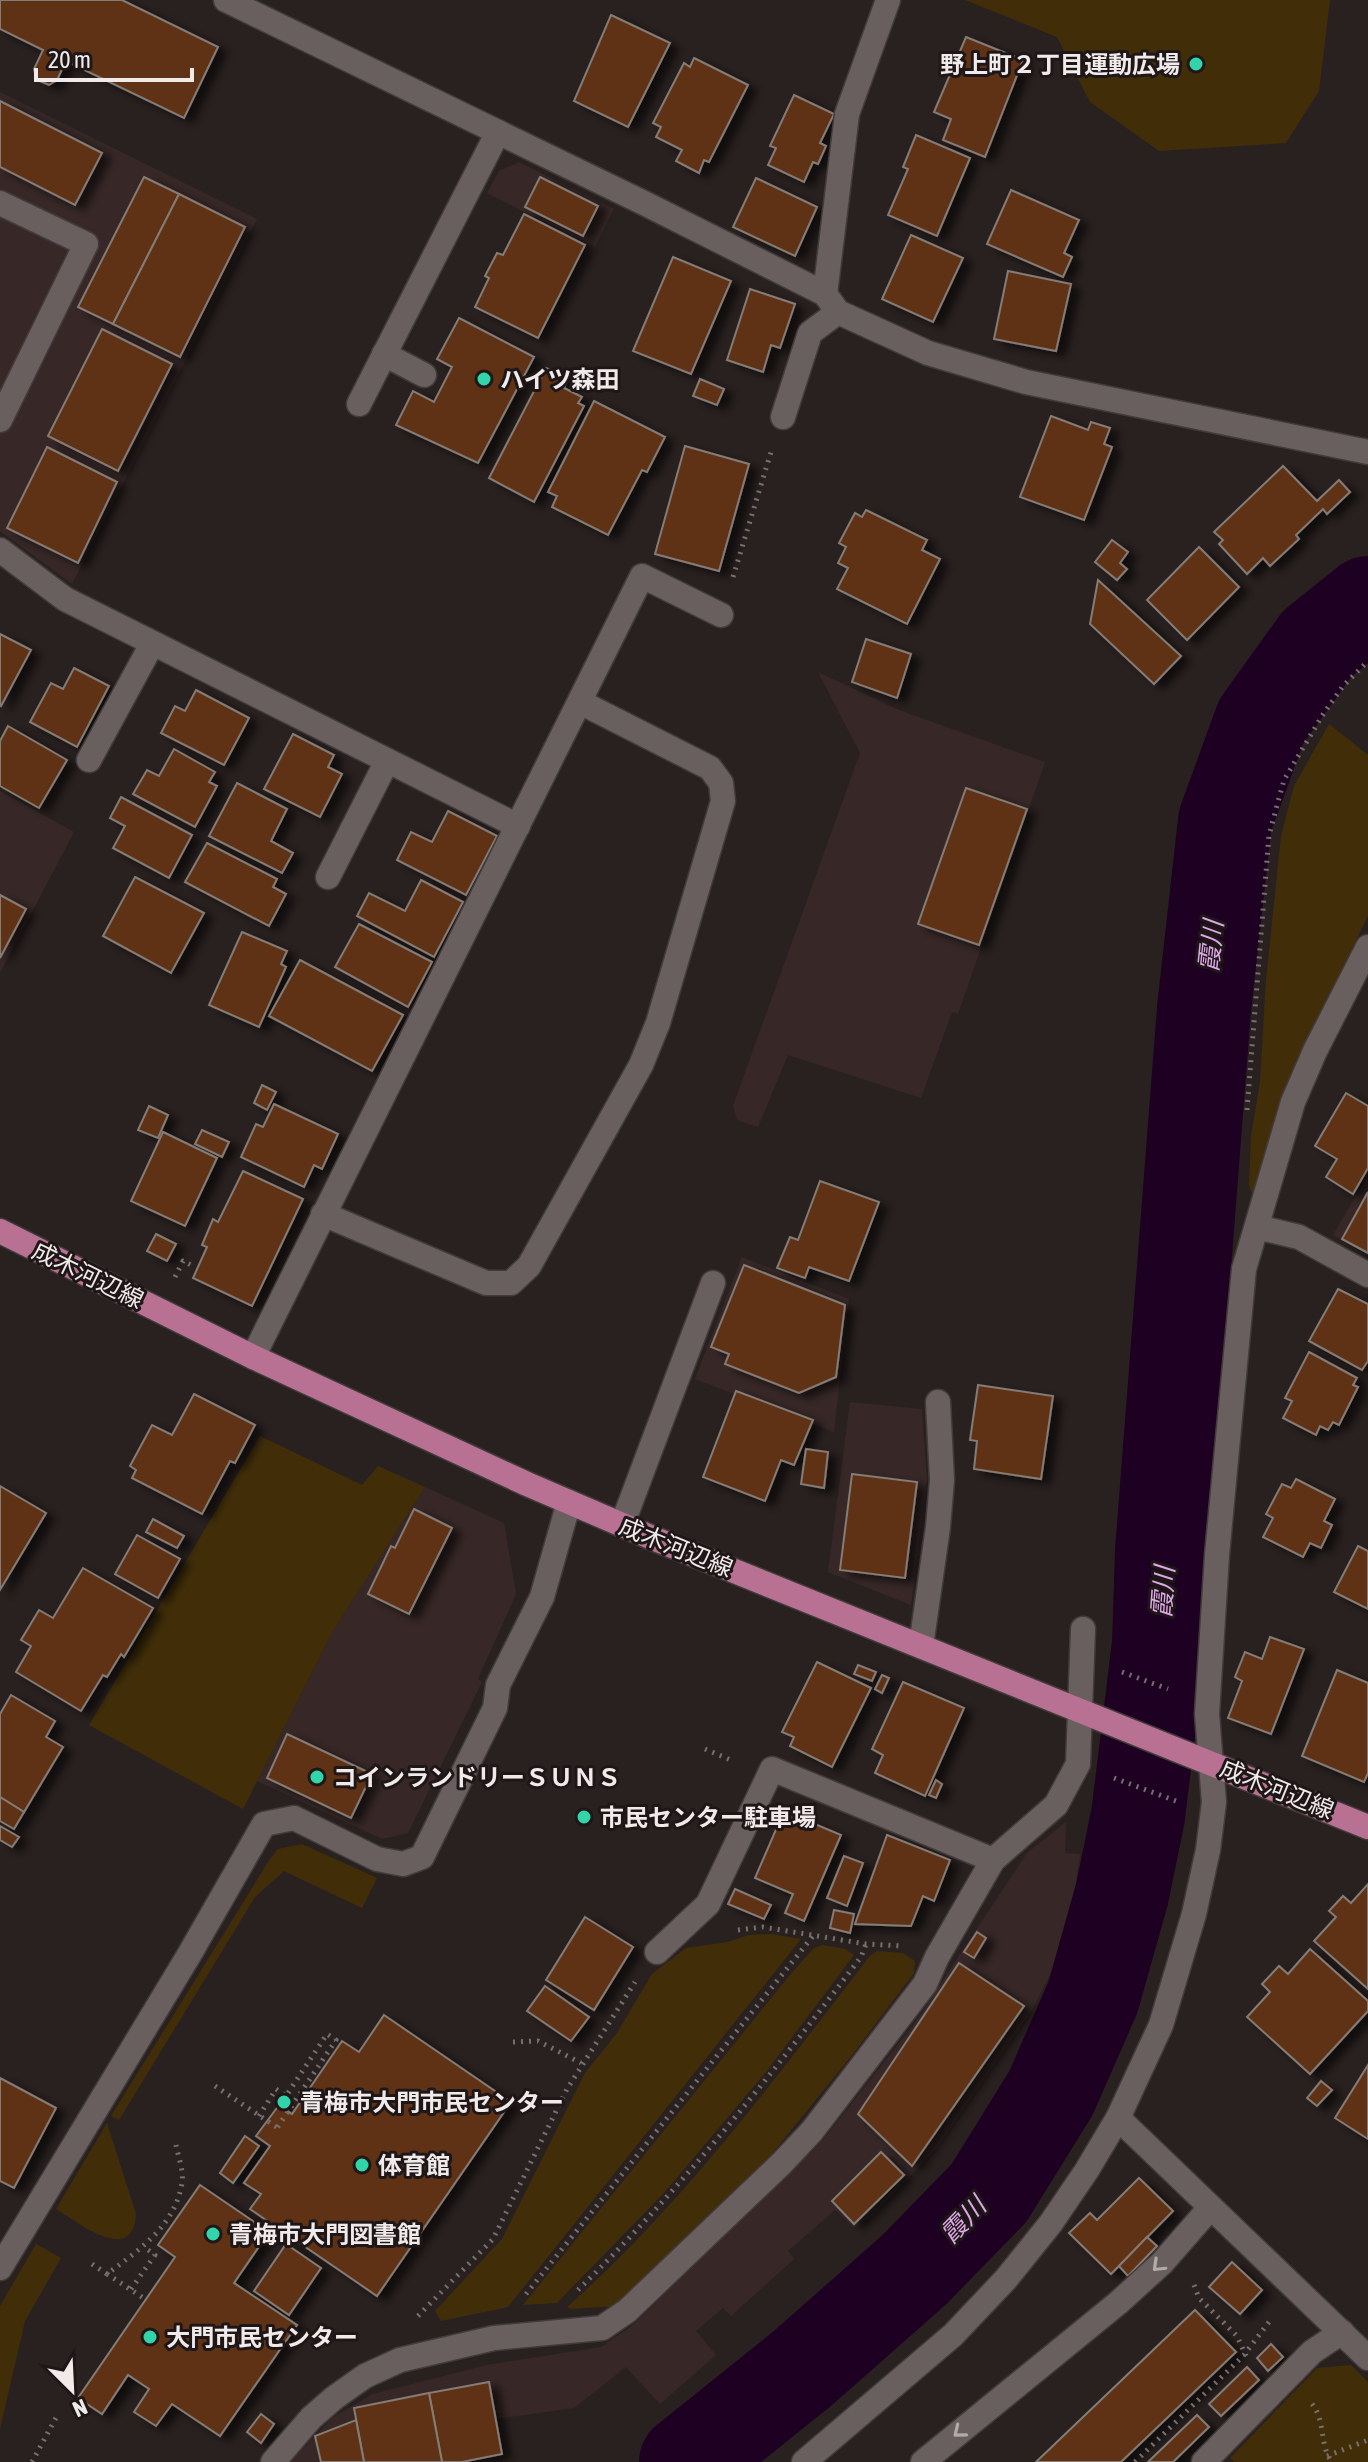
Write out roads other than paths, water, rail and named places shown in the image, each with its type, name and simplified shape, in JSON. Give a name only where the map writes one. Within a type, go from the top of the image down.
[{"type":"main road","name":"成木河辺線","points":[[0,1231],[253,1357],[569,1502],[1368,1827]]},
{"type":"street","points":[[226,0],[498,132],[928,353],[1026,382],[1368,452]]},
{"type":"street","points":[[783,417],[810,333],[832,303],[847,114],[888,0]]},
{"type":"street","points":[[359,404],[498,132]]},
{"type":"street","points":[[0,203],[86,244],[0,420]]},
{"type":"street","points":[[384,354],[424,375]]},
{"type":"street","points":[[0,550],[65,599],[518,826]]},
{"type":"street","points":[[253,1357],[642,576],[721,615]]},
{"type":"street","points":[[89,760],[152,644]]},
{"type":"street","points":[[323,1214],[486,1283],[511,1283],[529,1266],[641,1065],[658,1023],[723,801],[721,783],[710,768],[580,702]]},
{"type":"street","points":[[328,877],[387,761]]},
{"type":"street","points":[[804,2462],[953,2335],[1006,2279],[1051,2223],[1087,2170],[1118,2118],[1161,2025],[1185,1948],[1208,1850],[1214,1802],[1207,1714],[1220,1523],[1242,1281],[1293,1102],[1315,1051],[1368,947]]},
{"type":"street","points":[[1257,1227],[1299,1237],[1368,1275]]},
{"type":"street","points":[[622,1525],[713,1283]]},
{"type":"street","points":[[921,1646],[942,1480],[938,1402]]},
{"type":"street","points":[[0,2268],[264,1824],[294,1818],[377,1859],[403,1864],[422,1857],[495,1708],[498,1685],[542,1597],[569,1502]]},
{"type":"street","points":[[273,2462],[311,2418],[334,2398],[365,2376],[400,2360],[494,2338],[602,2328],[627,2311],[782,2163],[812,2131],[925,1984],[937,1957],[993,1860],[1056,1805],[1078,1764],[1089,1714],[1083,1629]]},
{"type":"street","points":[[657,1952],[708,1904],[772,1769],[993,1860]]},
{"type":"street","points":[[1118,2118],[1368,2358]]},
{"type":"street","points":[[923,2462],[1118,2303],[1162,2263],[1210,2208]]},
{"type":"street","points":[[1204,2462],[1312,2352],[1342,2332]]},
{"type":"waterway","name":"霞川","points":[[686,2462],[803,2368],[914,2270],[989,2193],[1051,2093],[1093,1997],[1122,1894],[1138,1816],[1159,1644],[1162,1551],[1204,1009],[1225,821],[1261,722],[1317,644],[1368,603]]},
{"type":"place","name":"野上町２丁目運動広場","points":[[1196,64]]},
{"type":"place","name":"ハイツ森田","points":[[484,379]]},
{"type":"place","name":"コインランドリーＳＵＮＳ","points":[[317,1777]]},
{"type":"place","name":"市民センター駐車場","points":[[584,1817]]},
{"type":"place","name":"青梅市大門市民センター","points":[[284,2102]]},
{"type":"place","name":"体育館","points":[[362,2165]]},
{"type":"place","name":"青梅市大門図書館","points":[[213,2234]]},
{"type":"place","name":"大門市民センター","points":[[150,2337]]}]
